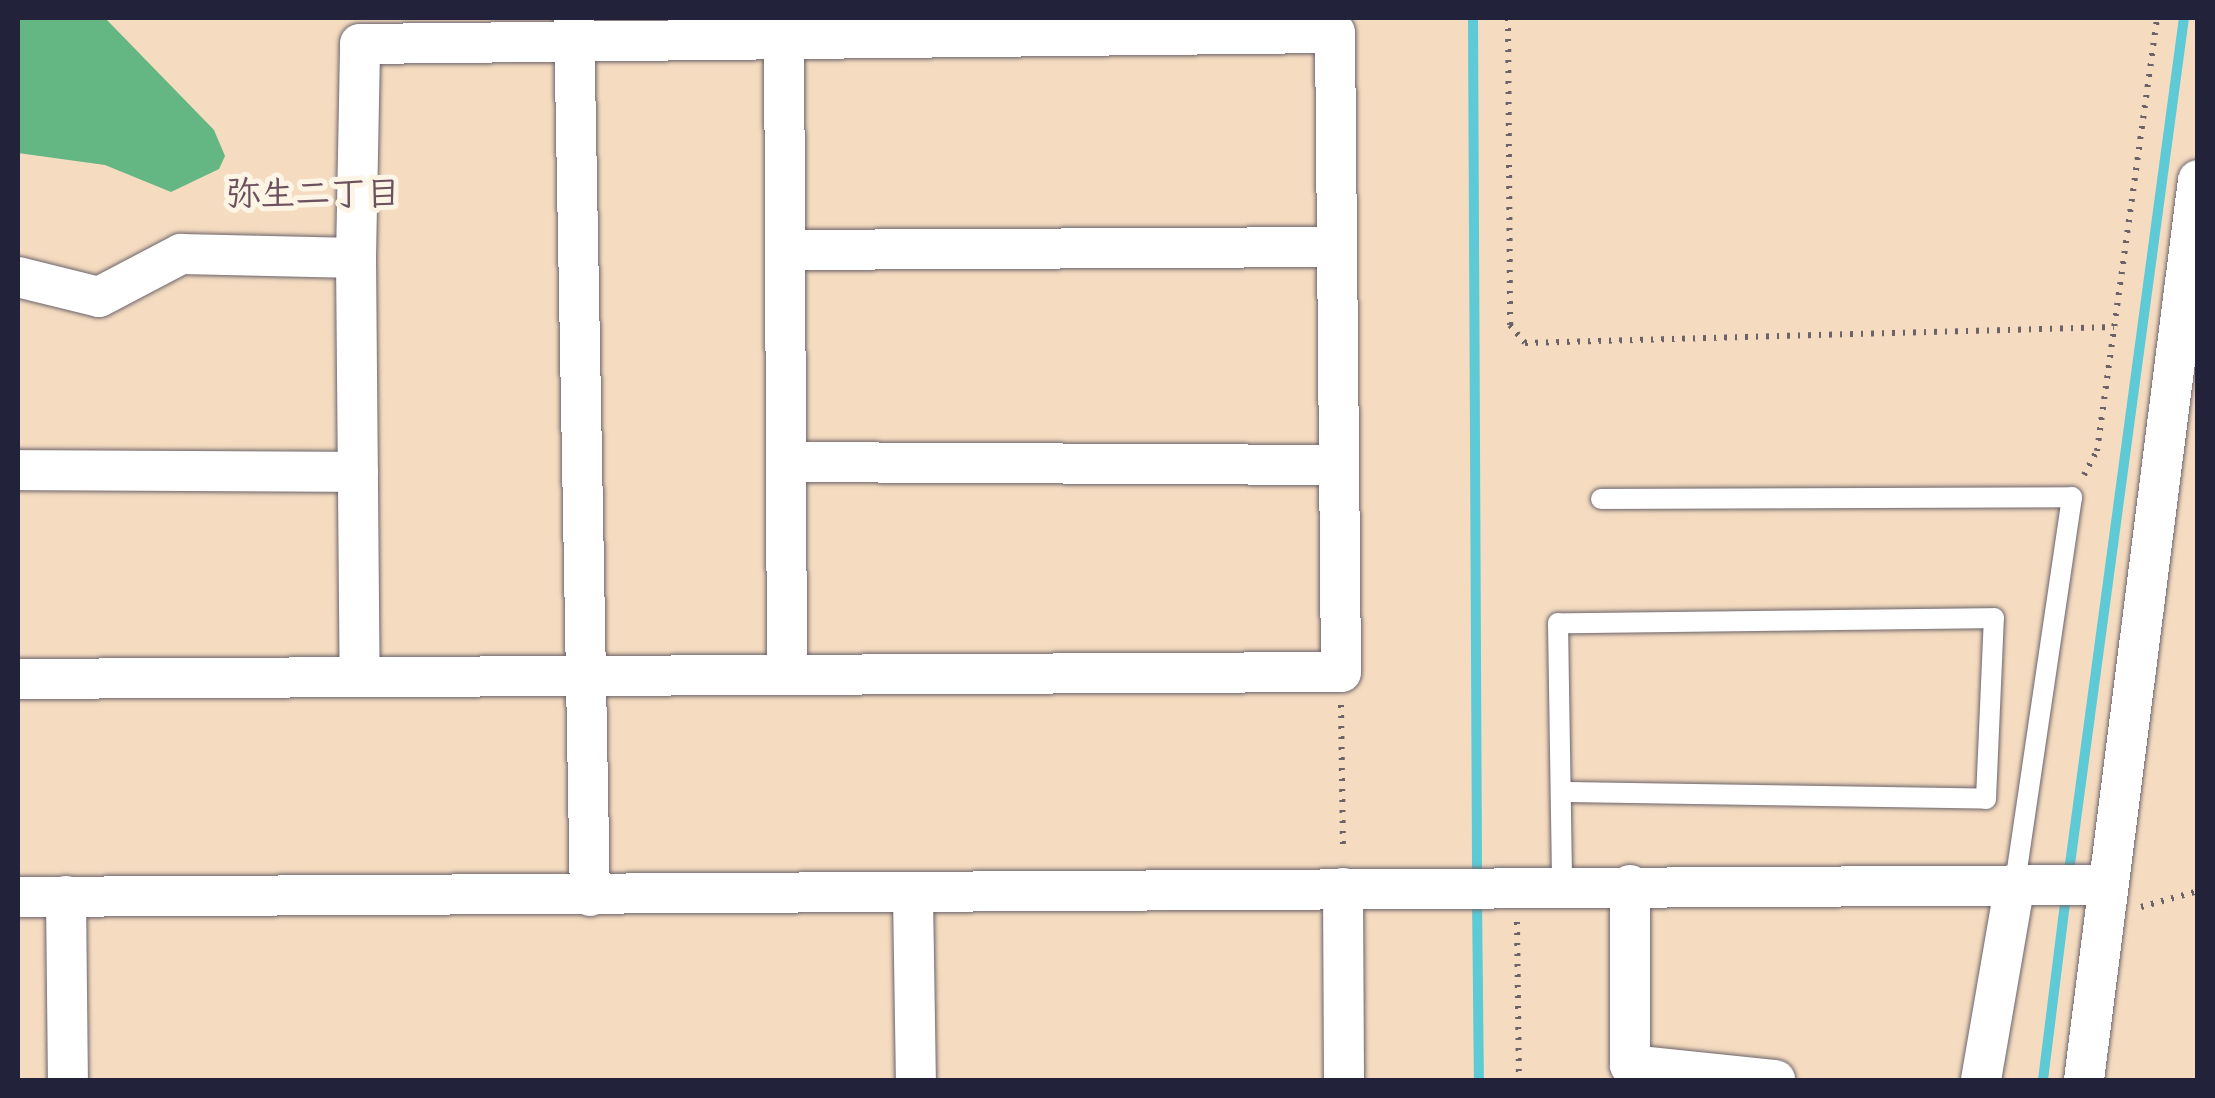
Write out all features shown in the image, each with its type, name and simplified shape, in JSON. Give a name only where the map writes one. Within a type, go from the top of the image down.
[{"type":"street","points":[[784,29],[787,674]]},
{"type":"street","points":[[574,30],[590,896]]},
{"type":"street","points":[[18,679],[1341,672],[1335,34],[574,30],[360,44],[356,258],[360,676]]},
{"type":"street","points":[[2084,1080],[2198,180]]},
{"type":"street","points":[[785,250],[1337,247]]},
{"type":"street","points":[[18,278],[99,297],[181,254],[356,258]]},
{"type":"street","points":[[786,462],[1339,465]]},
{"type":"street","points":[[18,470],[358,472]]},
{"type":"street","points":[[18,898],[913,895],[2015,884],[2106,900]]},
{"type":"street","points":[[1981,1080],[2015,884]]},
{"type":"street","points":[[1630,885],[1630,1065],[1775,1080]]},
{"type":"street","points":[[1343,888],[1344,1080]]},
{"type":"street","points":[[913,895],[916,1080]]},
{"type":"street","points":[[66,896],[68,1080]]},
{"type":"lane","points":[[1601,499],[2072,498],[2015,884]]},
{"type":"lane","points":[[1561,792],[1986,798],[1994,618],[1558,622],[1562,886]]},
{"type":"path","points":[[1508,18],[1510,325],[1525,343],[2114,327]]},
{"type":"path","points":[[2072,498],[2097,452],[2157,18]]},
{"type":"path","points":[[1341,672],[1343,888]]},
{"type":"path","points":[[1516,886],[1519,1080]]},
{"type":"path","points":[[2106,900],[2198,891]]},
{"type":"green space","points":[[18,18],[105,18],[214,130],[225,156],[219,169],[171,192],[105,165],[18,153]]},
{"type":"waterway","points":[[1473,18],[1477,881]]},
{"type":"waterway","points":[[2068,879],[2184,18]]},
{"type":"waterway","points":[[2043,1080],[2066,896]]},
{"type":"waterway","points":[[1477,898],[1479,1080]]},
{"type":"district","name":"弥生二丁目","points":[[313,193]]}]
